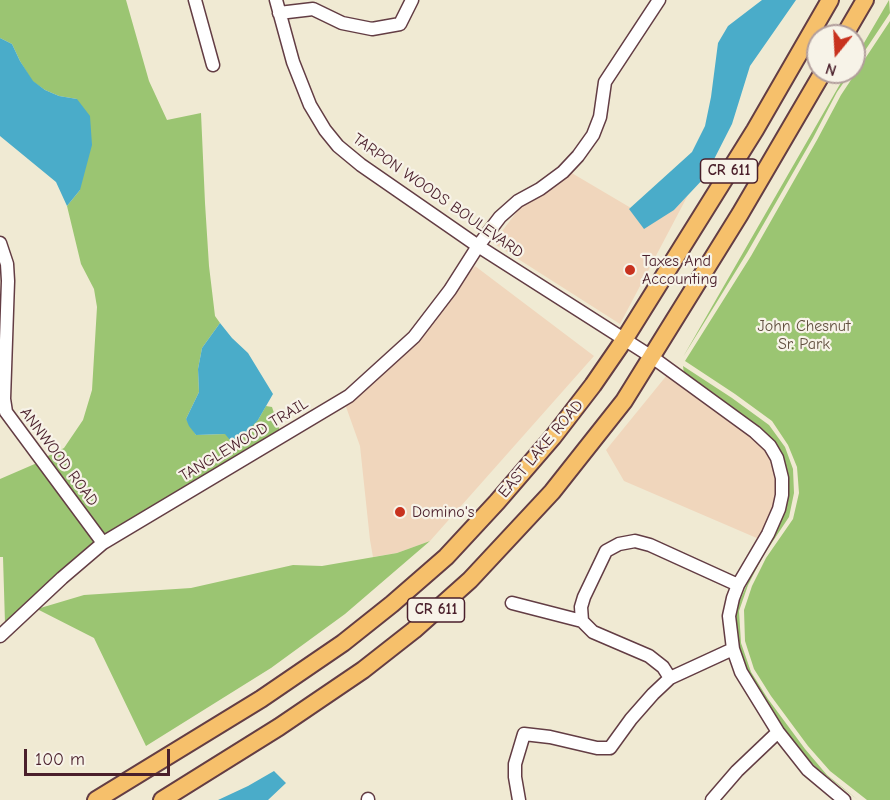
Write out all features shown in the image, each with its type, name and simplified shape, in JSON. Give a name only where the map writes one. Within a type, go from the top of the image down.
[{"type":"main road","name":"EAST LAKE ROAD","points":[[96,800],[261,699],[343,643],[446,556],[497,502],[553,437],[624,340],[755,130],[830,0]]},
{"type":"main road","points":[[851,24],[865,0]]},
{"type":"main road","name":"EAST LAKE ROAD","points":[[162,800],[279,727],[363,670],[414,630],[470,580],[552,492],[624,401],[740,214],[816,84]]},
{"type":"street","points":[[195,0],[213,65]]},
{"type":"street","name":"TARPON WOODS BOULEVARD","points":[[276,0],[293,62],[310,105],[338,146],[361,165],[478,246],[652,357],[755,432],[770,446],[777,458],[782,478],[782,495],[779,509],[768,534],[738,585],[733,598],[729,616],[733,649],[741,672],[778,732],[808,770],[844,800]]},
{"type":"street","points":[[279,13],[313,9],[342,23],[372,29],[400,24],[412,0]]},
{"type":"street","name":"TANGLEWOOD TRAIL","points":[[0,636],[30,606],[103,543],[349,396],[414,337],[450,290],[500,217],[518,201],[540,189],[563,172],[578,156],[593,135],[600,117],[605,82],[660,1]]},
{"type":"street","name":"ANNWOOD ROAD","points":[[0,243],[7,264],[8,281],[3,413],[103,543]]},
{"type":"street","points":[[582,621],[581,606],[584,597],[606,550],[619,543],[635,541],[650,545],[738,585]]},
{"type":"street","points":[[512,603],[582,621],[593,632],[649,656],[663,668],[670,678]]},
{"type":"street","points":[[519,800],[515,764],[524,734],[550,736],[597,748],[609,748],[631,719],[670,678],[733,649]]},
{"type":"street","points":[[712,800],[737,771],[778,732]]},
{"type":"shaded area","points":[[570,172],[631,208],[630,210],[674,210],[688,195],[620,324],[493,243],[522,205]]},
{"type":"shaded area","points":[[475,266],[594,356],[430,541],[397,553],[373,557],[360,446],[345,404],[455,290]]},
{"type":"shaded area","points":[[667,375],[738,426],[766,450],[773,460],[777,479],[774,508],[759,539],[624,481],[606,450]]},
{"type":"green space","points":[[0,0],[126,0],[149,81],[167,120],[201,113],[209,266],[215,316],[220,323],[202,348],[198,369],[199,392],[186,419],[196,435],[225,434],[258,420],[266,406],[272,407],[280,431],[104,536],[46,457],[64,448],[83,420],[92,390],[97,307],[94,289],[81,264],[67,206],[80,190],[77,99],[59,96],[32,81],[12,44],[0,38]]},
{"type":"green space","points":[[889,0],[890,13],[866,49],[866,39]]},
{"type":"green space","name":"John Chesnut Sr. Park","points":[[890,21],[890,800],[867,800],[830,771],[808,746],[754,669],[745,641],[744,610],[752,586],[766,558],[793,519],[799,493],[797,467],[788,445],[772,421],[685,361],[751,256],[841,95],[848,84],[866,84],[866,57]]},
{"type":"green space","points":[[840,84],[843,84],[747,253],[683,357]]},
{"type":"green space","points":[[683,366],[769,425],[785,447],[793,469],[794,493],[789,517],[763,556],[748,585],[739,611],[741,643],[751,672],[805,749],[827,775],[858,800],[818,769],[801,753],[782,728],[746,670],[738,647],[735,612],[754,568],[770,543],[781,454],[684,374]]},
{"type":"green space","points":[[37,463],[96,543],[59,573],[5,623],[3,557],[0,557],[0,479]]},
{"type":"green space","points":[[430,541],[345,614],[271,668],[146,746],[94,638],[37,609],[84,595],[191,588],[293,565],[322,566],[397,553]]},
{"type":"water","points":[[762,0],[796,0],[750,66],[732,124],[705,177],[674,210],[644,229],[629,209],[692,152],[705,126],[718,43],[728,26]]},
{"type":"water","points":[[0,38],[12,44],[33,81],[59,96],[77,99],[90,116],[92,145],[80,190],[67,206],[56,182],[0,136]]},
{"type":"water","points":[[220,323],[248,353],[273,394],[258,420],[240,439],[230,440],[225,434],[196,435],[186,419],[199,392],[198,369],[202,348]]},
{"type":"water","points":[[274,771],[286,783],[268,800],[218,800],[248,786]]},
{"type":"place","name":"Taxes And Accounting","points":[[630,270]]},
{"type":"place","name":"Domino's","points":[[400,512]]}]
